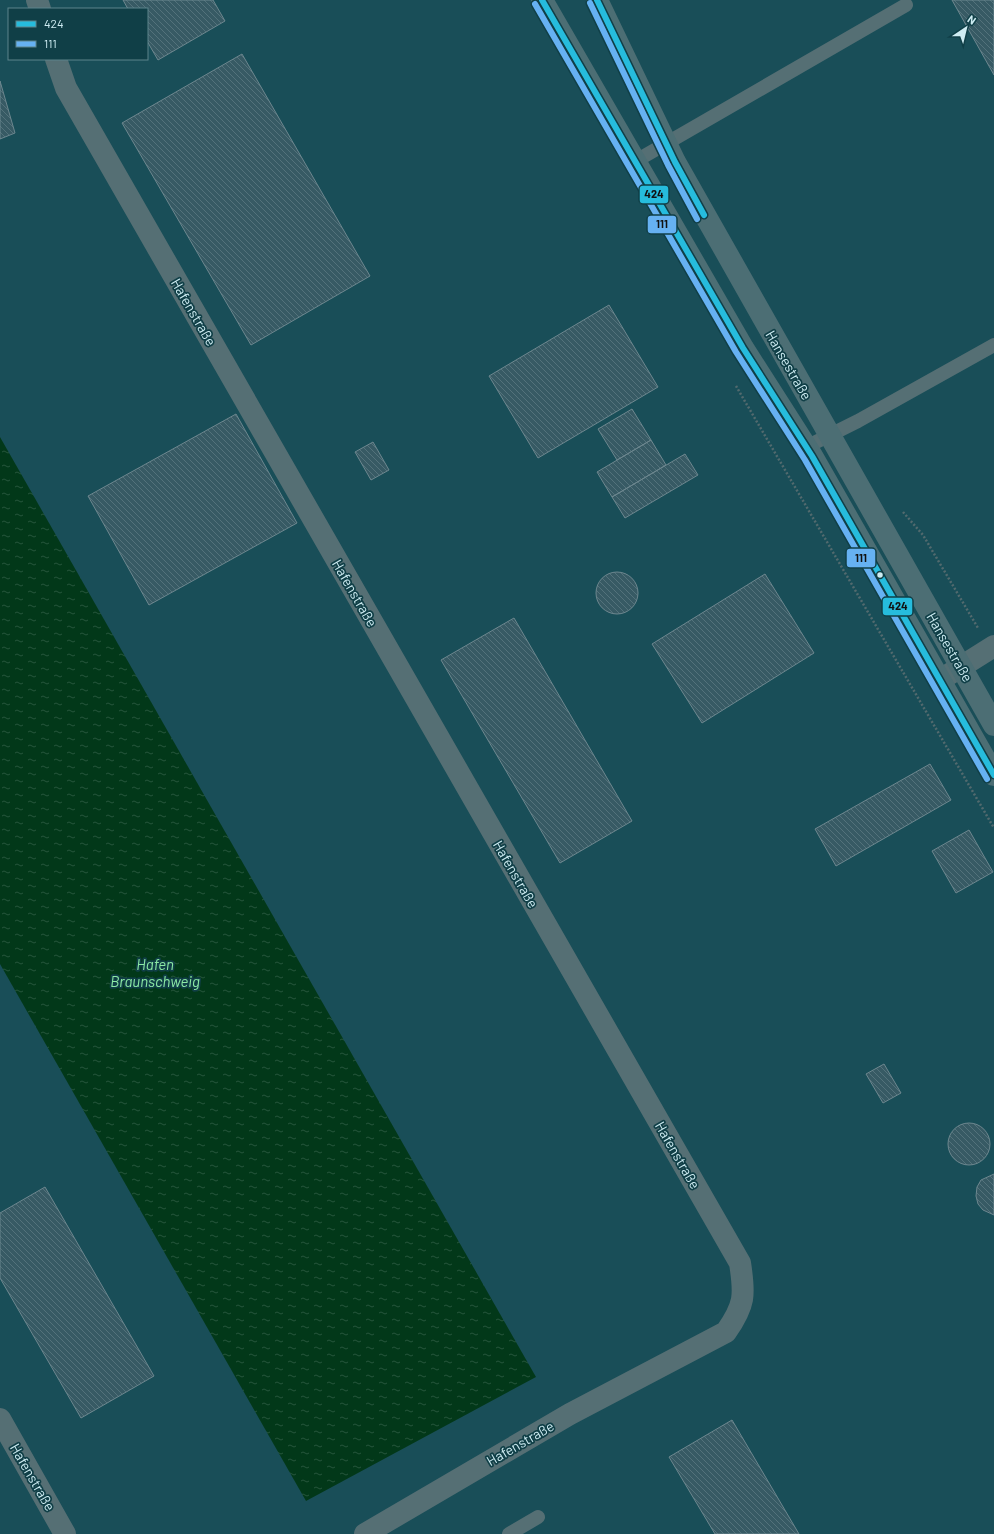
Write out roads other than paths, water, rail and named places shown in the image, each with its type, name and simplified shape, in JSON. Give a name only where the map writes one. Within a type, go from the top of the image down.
[{"type":"main road","name":"Hansestraße","points":[[597,0],[666,145],[994,724]]},
{"type":"main road","name":"Hansestraße","points":[[548,2],[634,162],[743,348],[806,447],[993,771]]},
{"type":"street","name":"Hafenstraße","points":[[56,60],[70,95],[740,1263],[744,1288],[738,1314],[726,1332],[570,1414],[365,1534]]},
{"type":"street","points":[[940,680],[994,646]]},
{"type":"street","name":"Hafenstraße","points":[[0,1419],[65,1534]]},
{"type":"lane","points":[[634,162],[666,145],[906,5]]},
{"type":"lane","points":[[806,447],[858,421],[994,345]]},
{"type":"lane","points":[[509,1534],[538,1517]]},
{"type":"water","name":"Hafen Braunschweig","points":[[0,437],[536,1377],[306,1501],[0,964]]}]
